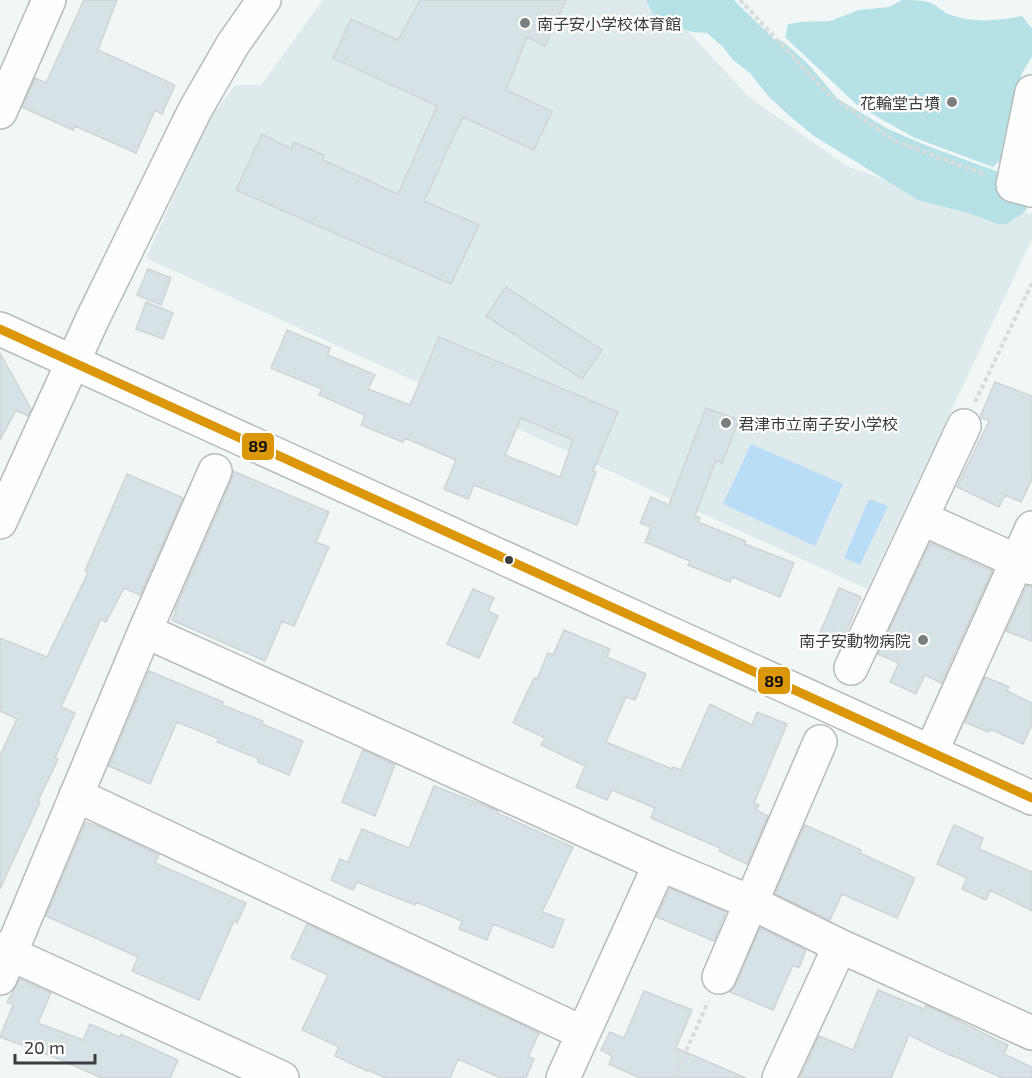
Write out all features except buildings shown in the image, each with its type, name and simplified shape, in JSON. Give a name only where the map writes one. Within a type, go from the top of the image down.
[{"type":"street","points":[[0,112],[50,0]]},
{"type":"street","points":[[0,522],[92,320],[195,110],[233,44],[264,0]]},
{"type":"street","points":[[1022,187],[1032,92]]},
{"type":"street","points":[[0,329],[1032,798]]},
{"type":"street","points":[[851,668],[964,426]]},
{"type":"street","points":[[215,471],[3,960],[282,1078]]},
{"type":"street","points":[[921,518],[1024,565]]},
{"type":"street","points":[[931,752],[1024,565],[1032,528]]},
{"type":"street","points":[[145,631],[660,864],[752,903],[1032,1033]]},
{"type":"street","points":[[719,977],[820,742]]},
{"type":"street","points":[[76,795],[583,1033]]},
{"type":"street","points":[[563,1078],[660,864]]},
{"type":"street","points":[[779,1078],[833,942]]},
{"type":"path","points":[[740,0],[828,94],[895,141],[1022,187]]},
{"type":"path","points":[[964,426],[1032,283]]},
{"type":"path","points":[[674,1078],[719,977]]},
{"type":"shaded area","name":"君津市立南子安小学校","points":[[323,0],[659,0],[749,97],[847,166],[950,204],[1032,214],[1032,239],[867,589],[146,258],[208,121],[235,85],[261,85]]},
{"type":"shaded area","points":[[646,0],[734,0],[775,40],[782,41],[808,64],[838,99],[888,129],[999,172],[1028,199],[1026,211],[1007,224],[998,224],[968,213],[918,200],[814,136],[768,96],[750,73],[733,60],[723,47],[707,33],[693,32],[666,24],[654,16]]},
{"type":"shaded area","points":[[902,0],[931,3],[948,14],[960,18],[995,20],[1022,16],[1032,29],[1032,56],[1021,75],[1017,144],[993,167],[915,138],[858,106],[785,37],[788,24],[830,21],[859,10],[889,7]]},
{"type":"shaded area","points":[[751,444],[843,484],[815,546],[723,504]]},
{"type":"shaded area","points":[[869,499],[888,506],[860,565],[844,558]]},
{"type":"transit line","name":"89","points":[[0,329],[1032,798]]},
{"type":"place","name":"南子安小学校体育館","points":[[525,23]]},
{"type":"place","name":"花輪堂古墳","points":[[952,102]]},
{"type":"place","name":"君津市立南子安小学校","points":[[726,423]]},
{"type":"place","name":"南子安動物病院","points":[[923,640]]}]
